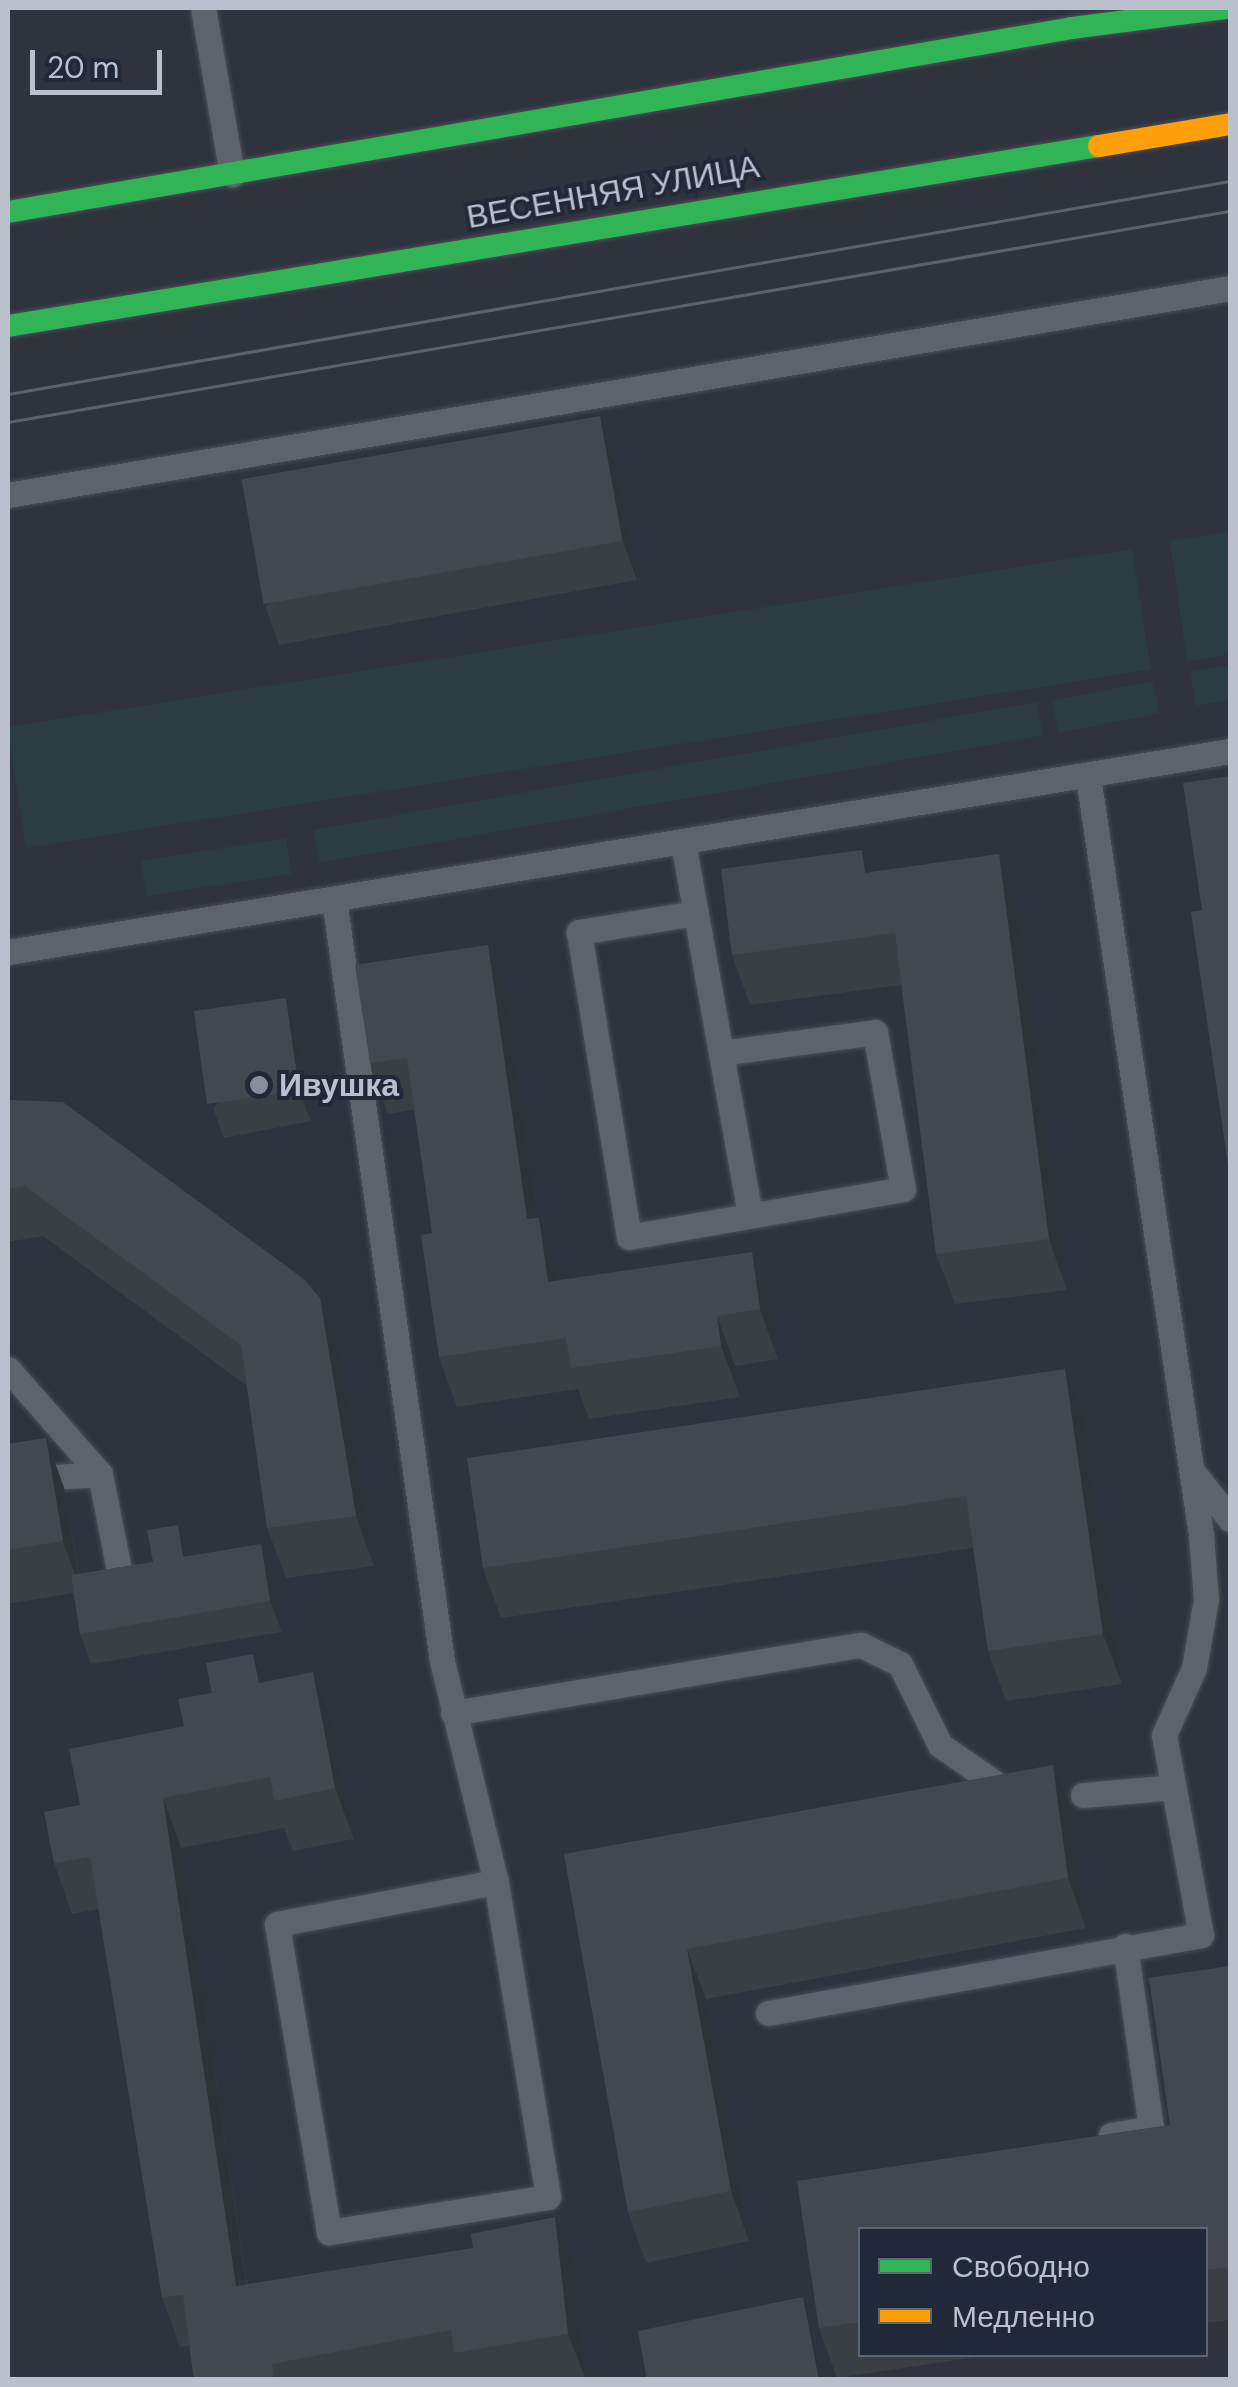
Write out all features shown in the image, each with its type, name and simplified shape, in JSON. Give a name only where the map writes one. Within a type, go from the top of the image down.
[{"type":"street","points":[[8,212],[1144,14],[1226,8]]},
{"type":"street","name":"ВЕСЕННЯЯ УЛИЦА","points":[[8,326],[1230,124]]},
{"type":"lane","points":[[203,8],[232,175]]},
{"type":"lane","points":[[8,495],[1230,288]]},
{"type":"lane","points":[[8,952],[1230,751]]},
{"type":"lane","points":[[768,2012],[1200,1934],[1164,1735],[1194,1668],[1206,1599],[1191,1467],[1088,776]]},
{"type":"lane","points":[[682,842],[750,1216]]},
{"type":"lane","points":[[334,899],[453,1714],[496,1882],[548,2197],[330,2232],[277,1924],[496,1882]]},
{"type":"lane","points":[[695,913],[579,932],[629,1237],[903,1190],[875,1032],[721,1053]]},
{"type":"lane","points":[[8,1370],[100,1474],[122,1590]]},
{"type":"lane","points":[[1191,1467],[1230,1519]]},
{"type":"lane","points":[[8,1480],[100,1474]]},
{"type":"lane","points":[[453,1714],[861,1645],[900,1664],[940,1745],[999,1786]]},
{"type":"lane","points":[[1083,1796],[1174,1787]]},
{"type":"lane","points":[[1092,2138],[1151,2128],[1125,1946]]},
{"type":"shaded area","points":[[1230,531],[1230,654],[1187,662],[1170,541]]},
{"type":"shaded area","points":[[1132,549],[1151,669],[26,848],[8,727]]},
{"type":"shaded area","points":[[1230,665],[1230,700],[1196,706],[1190,672]]},
{"type":"shaded area","points":[[1153,681],[1159,713],[1058,733],[1052,701]]},
{"type":"shaded area","points":[[1037,702],[1043,735],[319,863],[313,830]]},
{"type":"shaded area","points":[[286,838],[292,874],[146,897],[141,861]]},
{"type":"building","points":[[600,416],[622,541],[264,604],[242,479]]},
{"type":"building","points":[[1230,776],[1230,1178],[1191,912],[1202,910],[1183,783]]},
{"type":"building","points":[[862,850],[865,873],[999,854],[1049,1239],[936,1254],[895,933],[732,955],[721,869]]},
{"type":"building","points":[[488,945],[527,1219],[539,1218],[548,1282],[752,1252],[760,1309],[717,1316],[721,1346],[571,1368],[566,1338],[439,1357],[421,1235],[432,1233],[407,1058],[370,1063],[355,965]]},
{"type":"building","points":[[286,998],[299,1091],[207,1104],[194,1011]]},
{"type":"building","points":[[8,1100],[63,1102],[305,1280],[320,1298],[356,1516],[267,1528],[241,1345],[25,1186],[8,1189]]},
{"type":"building","points":[[1065,1369],[1103,1634],[988,1651],[966,1496],[483,1568],[467,1458]]},
{"type":"building","points":[[46,1438],[63,1541],[8,1550],[8,1444]]},
{"type":"building","points":[[178,1525],[183,1557],[261,1544],[270,1601],[80,1634],[71,1575],[153,1562],[147,1530]]},
{"type":"building","points":[[253,1654],[259,1683],[313,1672],[335,1788],[275,1801],[270,1777],[163,1798],[236,2286],[473,2248],[471,2234],[555,2217],[568,2334],[454,2353],[451,2330],[272,2364],[274,2380],[194,2380],[183,2295],[162,2297],[90,1857],[54,1863],[44,1812],[80,1805],[69,1749],[184,1726],[178,1699],[212,1693],[206,1663]]},
{"type":"building","points":[[1053,1765],[1068,1878],[687,1949],[731,2191],[628,2212],[564,1854]]},
{"type":"building","points":[[1230,1966],[1230,2267],[1208,2270],[1208,2227],[858,2227],[858,2322],[819,2328],[797,2181],[1170,2125],[1149,1978]]},
{"type":"building","points":[[803,2297],[819,2380],[647,2380],[638,2331]]},
{"type":"tram line","points":[[8,394],[1230,181]]},
{"type":"tram line","points":[[8,422],[1230,211]]},
{"type":"traffic: fast","points":[[8,212],[1072,28],[1226,8]]},
{"type":"traffic: fast","points":[[8,326],[1099,146]]},
{"type":"traffic: slow","points":[[1099,146],[1230,124]]},
{"type":"place","name":"Ивушка","points":[[259,1085]]}]
